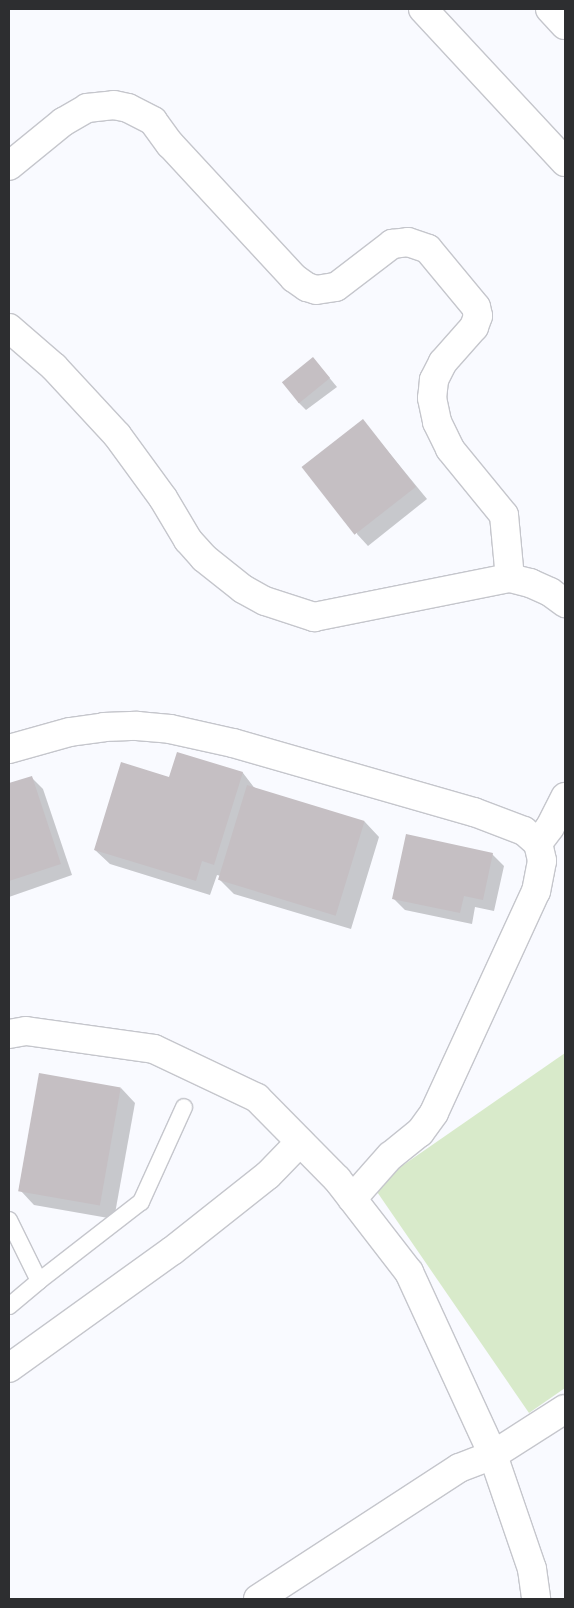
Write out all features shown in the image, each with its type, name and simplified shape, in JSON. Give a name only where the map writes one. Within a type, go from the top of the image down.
[{"type":"main road","points":[[423,9],[565,162]]},
{"type":"main road","points":[[550,9],[565,25]]},
{"type":"main road","points":[[9,166],[63,122],[87,108],[114,105],[128,108],[153,121],[170,144],[294,278],[307,287],[316,290],[336,287],[392,244],[408,242],[428,249],[476,307],[478,316],[474,327],[443,362],[434,380],[432,398],[437,422],[450,449],[504,515],[510,578]]},
{"type":"main road","points":[[9,328],[54,367],[117,435],[163,498],[188,540],[204,558],[243,589],[266,601],[314,617],[510,578],[530,583],[550,592],[565,603]]},
{"type":"main road","points":[[9,749],[70,732],[104,727],[137,726],[170,729],[233,743],[474,812],[524,831],[538,843],[542,861],[536,891],[434,1113],[420,1132],[390,1156],[352,1199]]},
{"type":"main road","points":[[538,843],[550,827],[565,797]]},
{"type":"main road","points":[[9,1034],[26,1031],[154,1048],[257,1098],[337,1180],[409,1272],[493,1455],[532,1569],[536,1599]]},
{"type":"main road","points":[[9,1368],[172,1251],[268,1175],[300,1142]]},
{"type":"main road","points":[[258,1599],[459,1468],[493,1455],[565,1409]]},
{"type":"lane","points":[[9,1306],[141,1202],[184,1107]]},
{"type":"lane","points":[[9,1220],[39,1281]]},
{"type":"green space","points":[[565,1053],[565,1388],[529,1413],[373,1186]]},
{"type":"building","points":[[313,357],[330,378],[299,403],[282,382]]},
{"type":"building","points":[[363,419],[416,487],[354,535],[302,467]]},
{"type":"building","points":[[177,752],[243,772],[214,865],[202,861],[196,881],[94,850],[121,762],[169,777]]},
{"type":"building","points":[[32,776],[61,864],[9,881],[9,783]]},
{"type":"building","points":[[247,785],[365,821],[336,916],[218,880]]},
{"type":"building","points":[[406,834],[493,853],[483,900],[464,896],[460,913],[392,899]]},
{"type":"building","points":[[39,1073],[121,1087],[100,1206],[18,1191]]}]
